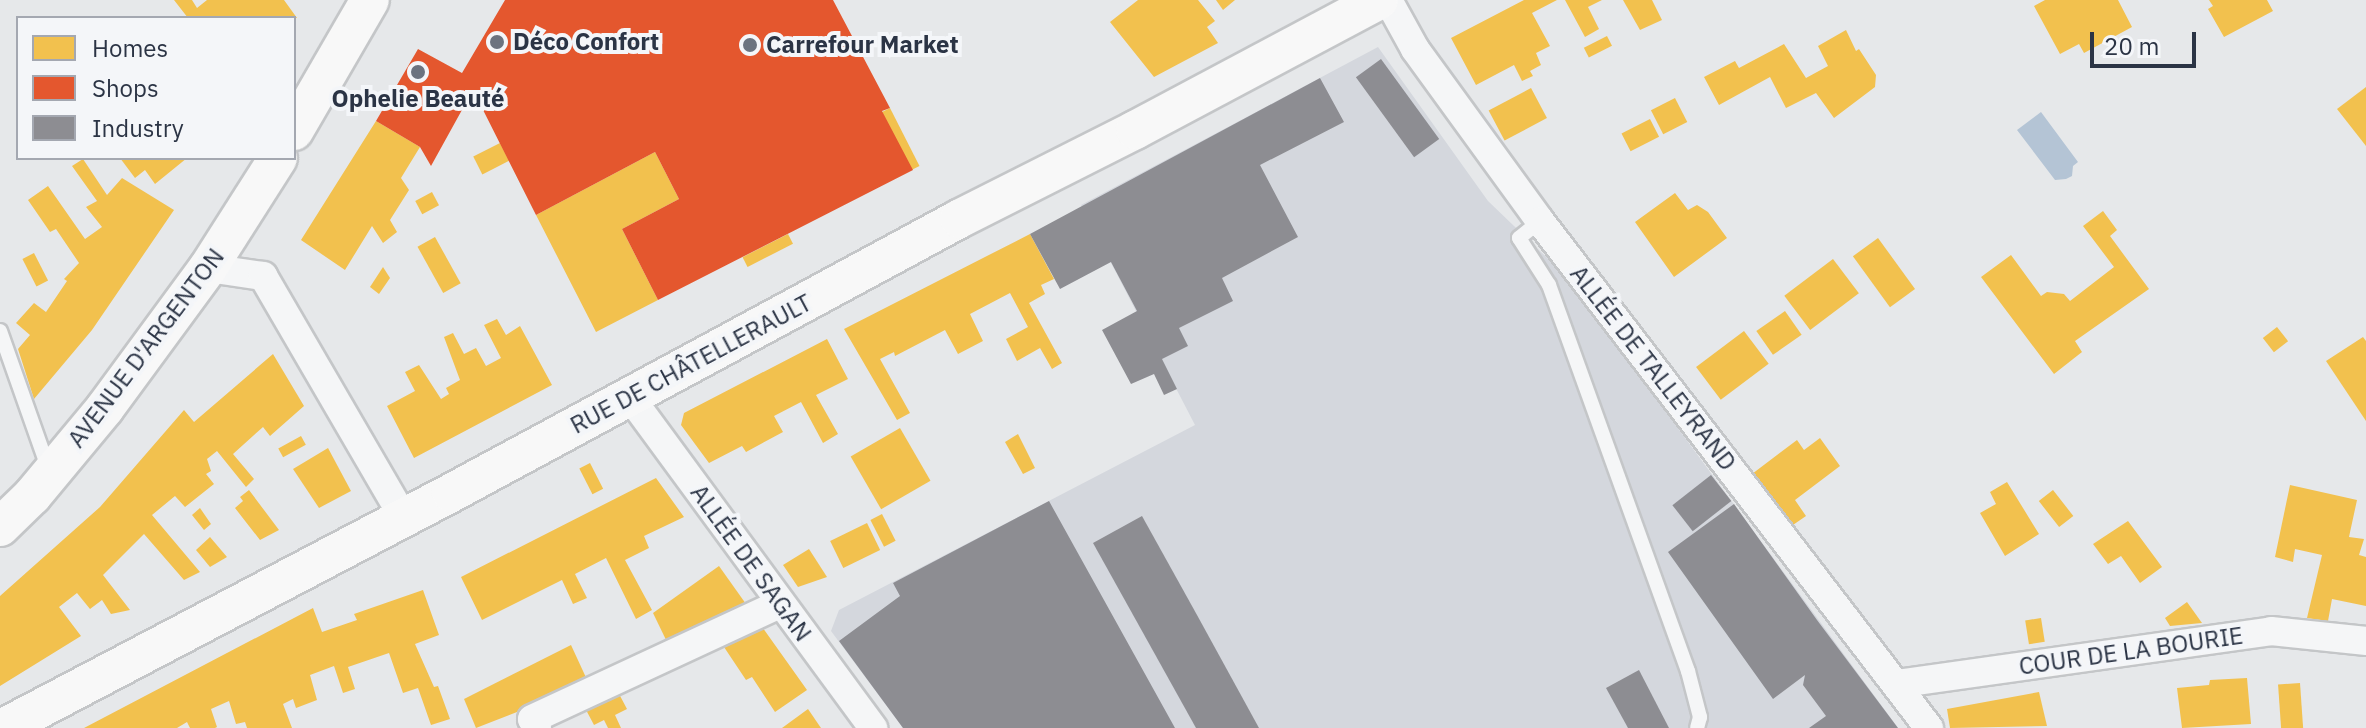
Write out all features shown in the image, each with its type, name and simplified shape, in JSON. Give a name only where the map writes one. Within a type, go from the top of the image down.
[{"type":"main road","points":[[296,128],[370,0]]},
{"type":"main road","name":"RUE DE CHÂTELLERAULT","points":[[3,728],[630,397],[959,219],[1135,130],[1379,0]]},
{"type":"main road","name":"AVENUE D'ARGENTON","points":[[0,527],[50,474],[105,408],[208,268],[277,160]]},
{"type":"street","name":"ALLÉE DE TALLEYRAND","points":[[1388,0],[1415,49],[1540,221],[1929,728]]},
{"type":"street","points":[[208,268],[263,276],[403,517]]},
{"type":"street","name":"ALLÉE DE SAGAN","points":[[630,397],[873,728]]},
{"type":"street","points":[[537,728],[532,719],[780,604]]},
{"type":"street","name":"COUR DE LA BOURIE","points":[[1896,684],[2271,631],[2366,641]]},
{"type":"lane","points":[[1540,221],[1519,238],[1549,285],[1688,671],[1700,717],[1697,728]]},
{"type":"lane","points":[[0,331],[50,474]]},
{"type":"shaded area","points":[[1378,47],[1488,201],[1567,277],[1898,728],[903,728],[831,631],[839,610],[1195,425],[1081,205]]},
{"type":"water","points":[[2041,112],[2078,162],[2073,166],[2072,176],[2066,179],[2055,180],[2017,130]]},
{"type":"building: Homes","points":[[174,0],[192,0],[197,8],[207,0],[284,0],[296,16],[186,16]]},
{"type":"building: Homes","points":[[1138,0],[1198,0],[1215,21],[1207,27],[1218,43],[1154,77],[1110,22]]},
{"type":"building: Homes","points":[[1216,0],[1235,0],[1223,10]]},
{"type":"building: Homes","points":[[1524,0],[1557,0],[1532,13],[1550,46],[1536,53],[1541,65],[1530,71],[1533,76],[1522,81],[1514,65],[1476,85],[1451,38]]},
{"type":"building: Homes","points":[[1565,0],[1602,0],[1588,7],[1599,29],[1585,37]]},
{"type":"building: Homes","points":[[1623,0],[1652,0],[1662,20],[1640,30]]},
{"type":"building: Homes","points":[[2045,0],[2118,0],[2132,27],[2084,53],[2079,44],[2060,54],[2034,6]]},
{"type":"building: Homes","points":[[2209,0],[2267,0],[2273,11],[2224,37],[2208,9],[2213,6]]},
{"type":"building: Homes","points":[[1846,30],[1856,51],[1859,49],[1876,75],[1875,87],[1834,118],[1816,93],[1786,108],[1770,77],[1719,105],[1704,77],[1735,61],[1739,68],[1784,44],[1806,78],[1828,66],[1818,46]]},
{"type":"building: Homes","points":[[1607,36],[1612,46],[1589,58],[1584,48]]},
{"type":"building: Homes","points":[[2366,87],[2366,146],[2337,109]]},
{"type":"building: Homes","points":[[1531,88],[1547,118],[1505,141],[1489,111]]},
{"type":"building: Homes","points":[[1675,98],[1687,122],[1663,134],[1651,110]]},
{"type":"building: Homes","points":[[890,108],[920,166],[911,170],[882,112]]},
{"type":"building: Homes","points":[[1650,119],[1659,137],[1631,151],[1621,134]]},
{"type":"building: Homes","points":[[376,121],[420,147],[401,178],[409,190],[390,220],[397,232],[383,243],[372,226],[345,270],[301,240]]},
{"type":"building: Homes","points":[[500,143],[509,161],[482,174],[473,157]]},
{"type":"building: Homes","points":[[655,152],[679,199],[622,229],[658,300],[596,332],[536,215]]},
{"type":"building: Homes","points":[[84,160],[107,195],[122,178],[174,210],[92,330],[34,399],[18,349],[30,335],[16,323],[34,303],[46,312],[67,281],[64,279],[79,263],[56,229],[50,232],[28,200],[48,186],[85,239],[102,227],[86,207],[97,201],[72,166]]},
{"type":"building: Homes","points":[[122,160],[185,160],[155,184],[145,170],[135,178]]},
{"type":"building: Homes","points":[[432,192],[439,205],[422,214],[415,201]]},
{"type":"building: Homes","points":[[1675,193],[1688,210],[1697,205],[1708,212],[1727,238],[1674,277],[1635,222]]},
{"type":"building: Homes","points":[[2103,211],[2117,230],[2110,236],[2149,289],[2075,341],[2082,352],[2054,374],[1981,277],[2011,255],[2041,296],[2047,292],[2064,294],[2070,301],[2114,267],[2083,226]]},
{"type":"building: Homes","points":[[788,234],[793,244],[748,267],[743,257]]},
{"type":"building: Homes","points":[[1030,234],[1054,279],[1041,285],[1045,294],[1029,303],[1062,363],[1052,369],[1040,348],[1017,361],[1006,339],[1028,327],[1010,293],[970,314],[983,341],[958,354],[945,330],[895,356],[894,352],[880,359],[910,413],[897,420],[844,329]]},
{"type":"building: Homes","points":[[435,237],[461,283],[443,293],[418,247]]},
{"type":"building: Homes","points":[[1878,238],[1915,289],[1890,307],[1853,256]]},
{"type":"building: Homes","points":[[34,253],[48,281],[36,287],[22,259]]},
{"type":"building: Homes","points":[[1833,259],[1859,293],[1810,330],[1784,296]]},
{"type":"building: Homes","points":[[383,267],[390,278],[379,294],[370,287]]},
{"type":"building: Homes","points":[[1785,311],[1802,335],[1773,355],[1756,331]]},
{"type":"building: Homes","points":[[497,319],[506,335],[520,326],[552,385],[414,458],[387,406],[415,391],[405,372],[419,365],[441,399],[449,394],[446,388],[460,380],[444,337],[453,333],[464,354],[476,348],[486,366],[501,358],[484,325]]},
{"type":"building: Homes","points":[[2277,327],[2288,341],[2274,352],[2263,338]]},
{"type":"building: Homes","points":[[1744,331],[1769,364],[1721,400],[1696,367]]},
{"type":"building: Homes","points":[[2363,337],[2366,341],[2366,421],[2326,361]]},
{"type":"building: Homes","points":[[827,339],[848,379],[816,395],[838,434],[823,443],[801,402],[774,416],[783,432],[746,452],[742,446],[709,463],[681,425],[684,413]]},
{"type":"building: Homes","points":[[273,354],[304,406],[270,436],[263,427],[233,454],[254,479],[246,487],[217,451],[207,459],[211,471],[206,474],[214,484],[185,507],[175,496],[152,515],[200,572],[184,580],[144,534],[103,575],[130,610],[111,614],[102,600],[90,609],[77,593],[59,607],[81,636],[0,686],[0,596],[100,507],[184,410],[194,422]]},
{"type":"building: Homes","points":[[900,428],[930,481],[881,509],[851,456]]},
{"type":"building: Homes","points":[[1018,434],[1035,468],[1023,474],[1005,442]]},
{"type":"building: Homes","points":[[301,436],[306,445],[283,457],[278,449]]},
{"type":"building: Homes","points":[[1820,438],[1840,466],[1795,500],[1806,516],[1790,527],[1752,474],[1797,440],[1804,450]]},
{"type":"building: Homes","points":[[328,448],[351,491],[319,508],[293,469]]},
{"type":"building: Homes","points":[[590,463],[603,489],[592,494],[579,468]]},
{"type":"building: Homes","points":[[656,478],[684,517],[644,536],[649,548],[625,560],[652,610],[636,619],[606,558],[575,574],[587,598],[573,604],[562,580],[482,620],[461,577]]},
{"type":"building: Homes","points":[[2007,482],[2039,534],[2005,556],[1980,513],[1996,504],[1990,492]]},
{"type":"building: Homes","points":[[2290,485],[2357,500],[2349,537],[2364,539],[2359,555],[2366,557],[2366,606],[2332,599],[2328,621],[2307,618],[2322,555],[2295,549],[2293,562],[2275,557]]},
{"type":"building: Homes","points":[[249,490],[279,530],[260,540],[235,508],[243,501],[240,497]]},
{"type":"building: Homes","points":[[2053,490],[2073,516],[2059,527],[2039,501]]},
{"type":"building: Homes","points":[[200,508],[211,524],[204,530],[192,515]]},
{"type":"building: Homes","points":[[882,514],[896,541],[884,547],[870,520]]},
{"type":"building: Homes","points":[[2128,521],[2162,567],[2140,583],[2121,556],[2108,564],[2093,544]]},
{"type":"building: Homes","points":[[867,523],[880,550],[843,568],[830,541]]},
{"type":"building: Homes","points":[[210,537],[227,557],[210,567],[196,550]]},
{"type":"building: Homes","points":[[809,549],[827,577],[798,587],[783,565]]},
{"type":"building: Homes","points":[[719,566],[746,604],[668,644],[653,613]]},
{"type":"building: Homes","points":[[423,590],[439,635],[415,644],[434,687],[438,686],[450,719],[431,725],[418,688],[403,693],[389,653],[348,667],[355,689],[343,693],[334,666],[310,675],[317,700],[296,708],[293,699],[283,704],[292,728],[247,728],[245,722],[236,724],[229,701],[211,709],[215,728],[190,728],[187,722],[177,728],[84,728],[313,608],[322,632],[357,620],[354,614]]},
{"type":"building: Homes","points":[[2187,602],[2202,623],[2170,626],[2165,618]]},
{"type":"building: Homes","points":[[2041,618],[2045,642],[2029,644],[2025,621]]},
{"type":"building: Homes","points":[[758,621],[807,690],[775,712],[752,677],[746,680],[720,641]]},
{"type":"building: Homes","points":[[571,645],[589,684],[476,728],[464,699]]},
{"type":"building: Homes","points":[[2247,678],[2251,724],[2182,728],[2177,688],[2209,685],[2210,680]]},
{"type":"building: Homes","points":[[2300,683],[2303,728],[2281,728],[2278,685]]},
{"type":"building: Homes","points":[[618,692],[627,709],[615,715],[621,728],[608,728],[604,720],[594,725],[585,708]]},
{"type":"building: Homes","points":[[2039,692],[2047,726],[1950,728],[1947,709]]},
{"type":"building: Homes","points":[[808,709],[821,728],[782,728]]},
{"type":"building: Shops","points":[[505,0],[833,0],[890,108],[882,111],[913,170],[658,300],[622,229],[679,199],[655,152],[536,215],[473,90],[431,166],[420,147],[376,121],[418,49],[462,73]]},
{"type":"building: Industry","points":[[1381,59],[1439,139],[1414,157],[1356,77]]},
{"type":"building: Industry","points":[[1320,78],[1344,122],[1260,165],[1298,237],[1222,278],[1233,301],[1179,328],[1188,346],[1162,359],[1177,389],[1164,395],[1154,374],[1131,384],[1102,330],[1137,311],[1111,262],[1060,289],[1030,234]]},
{"type":"building: Industry","points":[[1711,475],[1731,501],[1693,531],[1672,505]]},
{"type":"building: Industry","points":[[1049,501],[1175,728],[903,728],[839,641],[900,596],[893,583]]},
{"type":"building: Industry","points":[[1734,504],[1898,728],[1809,728],[1826,716],[1803,685],[1805,675],[1773,699],[1668,552]]},
{"type":"building: Industry","points":[[1142,516],[1259,728],[1196,728],[1093,543]]},
{"type":"building: Industry","points":[[1639,670],[1669,728],[1628,728],[1606,688]]},
{"type":"place","name":"Déco Confort","points":[[497,42]]},
{"type":"place","name":"Carrefour Market","points":[[750,45]]},
{"type":"place","name":"Ophelie Beauté","points":[[418,72]]}]
